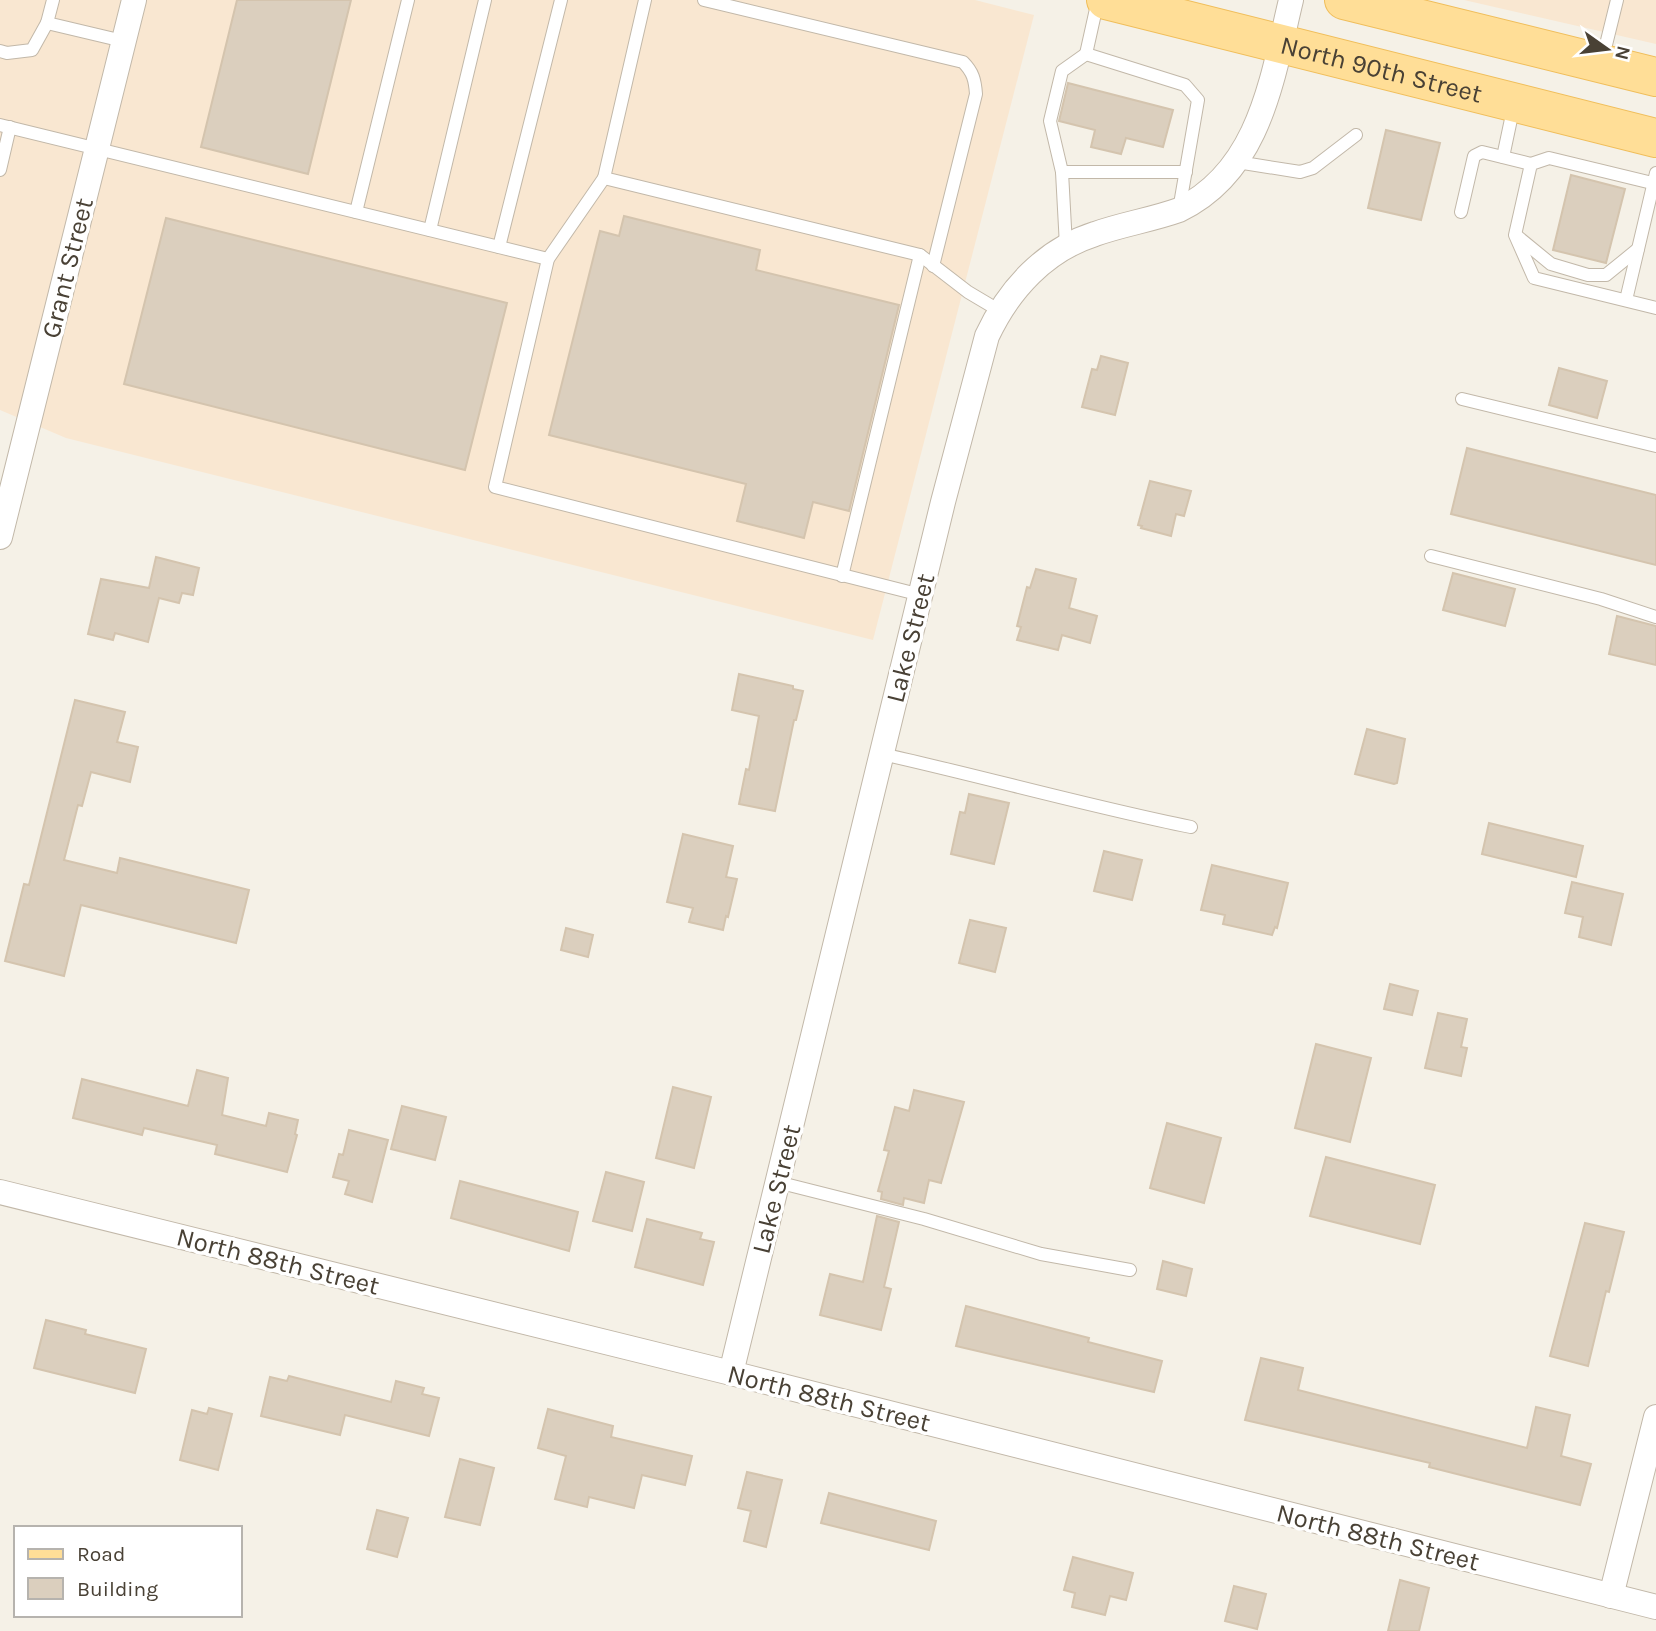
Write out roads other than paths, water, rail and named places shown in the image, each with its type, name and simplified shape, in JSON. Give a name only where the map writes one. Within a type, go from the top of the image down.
[{"type":"main road","name":"North 90th Street","points":[[1106,0],[1656,138]]},
{"type":"main road","points":[[1344,0],[1656,77]]},
{"type":"street","name":"Grant Street","points":[[0,537],[134,0]]},
{"type":"street","name":"Lake Street","points":[[731,1373],[987,336],[1000,311],[1034,269],[1066,246],[1097,233],[1179,211],[1214,187],[1237,162],[1255,131],[1270,88],[1292,0]]},
{"type":"street","name":"North 88th Street","points":[[0,1192],[731,1373],[1656,1607]]},
{"type":"street","points":[[1611,1596],[1656,1417]]},
{"type":"lane","points":[[0,51],[7,53],[32,50],[47,23],[53,0]]},
{"type":"lane","points":[[356,212],[408,0]]},
{"type":"lane","points":[[430,230],[485,0]]},
{"type":"lane","points":[[499,247],[561,0]]},
{"type":"lane","points":[[645,0],[604,178],[548,259],[495,487],[921,595]]},
{"type":"lane","points":[[704,0],[963,62],[971,70],[976,94],[933,265]]},
{"type":"lane","points":[[1066,246],[1062,172],[1049,121],[1062,71],[1086,54],[1098,0]]},
{"type":"lane","points":[[1601,63],[1617,0]]},
{"type":"lane","points":[[47,23],[123,41]]},
{"type":"lane","points":[[1086,54],[1185,85],[1198,100],[1179,211]]},
{"type":"lane","points":[[1503,157],[1514,104]]},
{"type":"lane","points":[[0,170],[5,126],[548,259]]},
{"type":"lane","points":[[1237,162],[1300,172],[1313,168],[1356,135]]},
{"type":"lane","points":[[1461,212],[1474,156],[1482,152],[1531,164],[1549,158],[1655,180],[1626,300]]},
{"type":"lane","points":[[1531,164],[1515,235],[1534,278],[1656,308]]},
{"type":"lane","points":[[1062,172],[1186,172]]},
{"type":"lane","points":[[604,178],[920,255],[968,292],[1000,311]]},
{"type":"lane","points":[[1515,235],[1551,264],[1588,275],[1606,275],[1638,249]]},
{"type":"lane","points":[[842,576],[920,255]]},
{"type":"lane","points":[[1462,399],[1656,446]]},
{"type":"lane","points":[[1431,556],[1601,599],[1656,617]]},
{"type":"lane","points":[[882,754],[964,772],[1101,809],[1191,828]]},
{"type":"lane","points":[[778,1182],[925,1219],[1041,1254],[1130,1269]]}]
